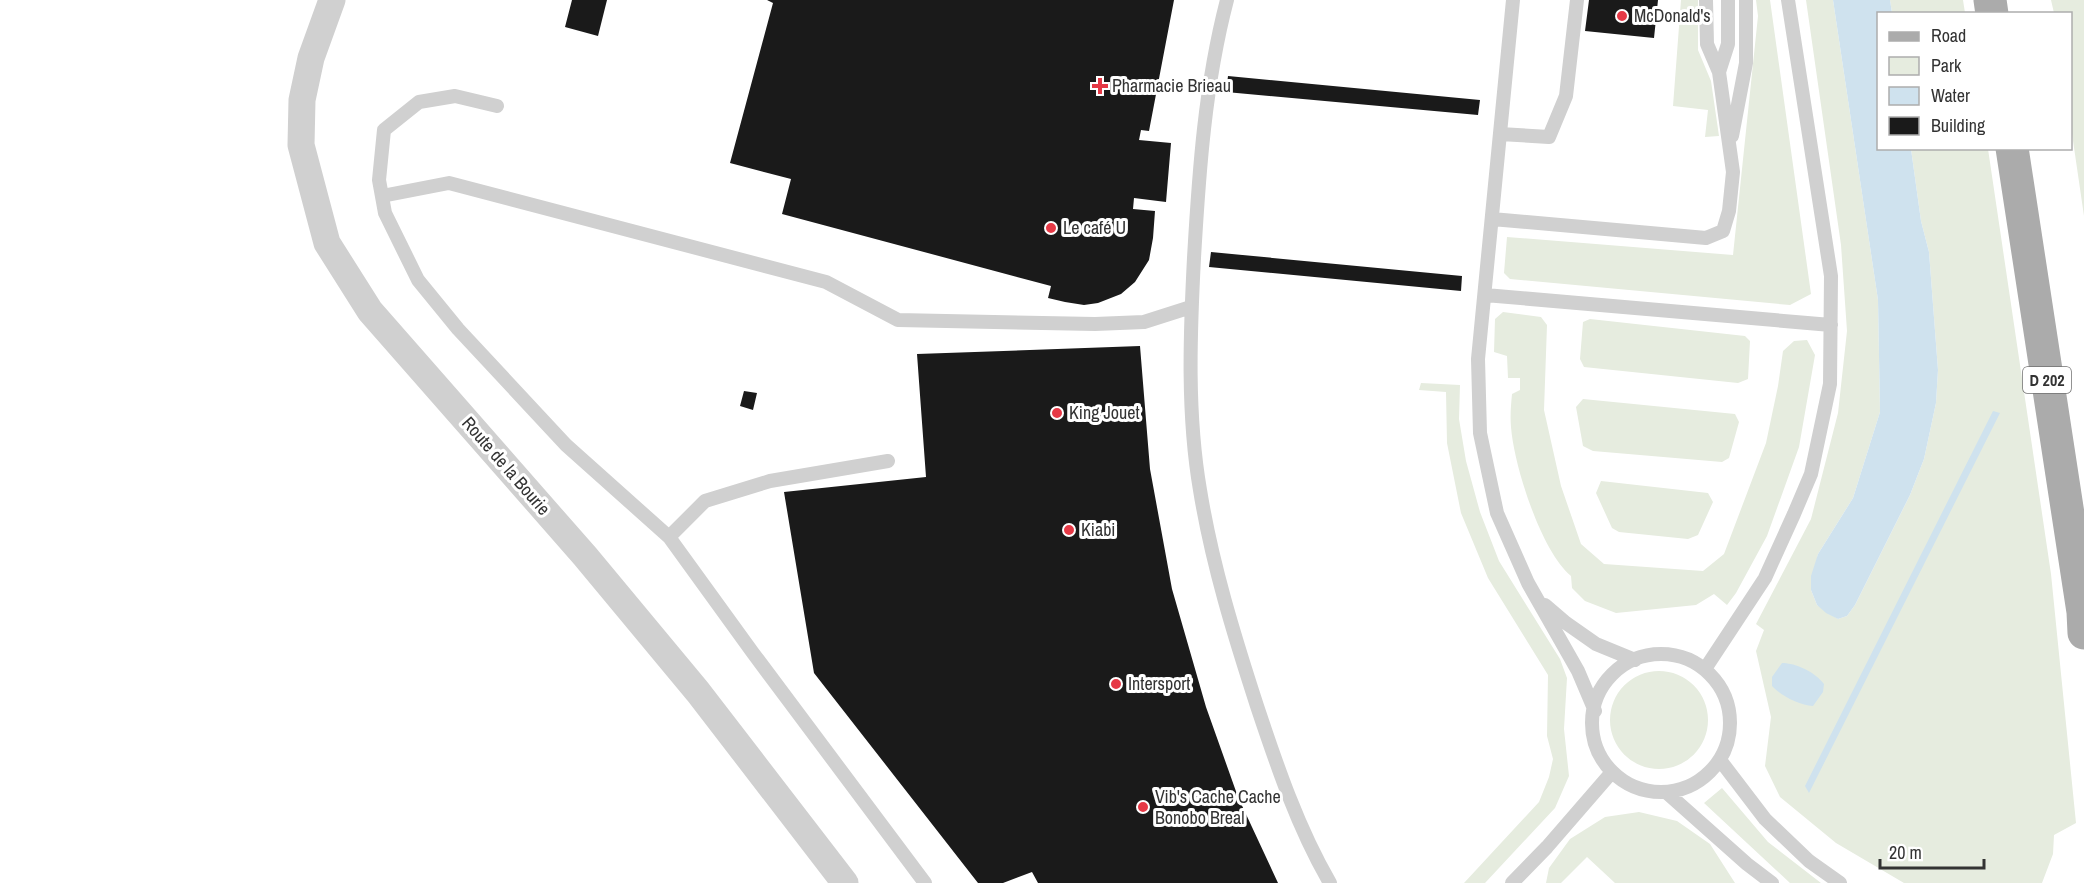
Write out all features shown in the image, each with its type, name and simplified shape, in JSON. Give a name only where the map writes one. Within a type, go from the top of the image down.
[{"type":"main road","name":"D 202","points":[[2012,150],[2084,621]]},
{"type":"street","name":"Route de la Bourie","points":[[332,0],[311,58],[302,100],[301,145],[327,243],[370,311],[600,574],[698,692],[845,883]]},
{"type":"lane","points":[[1227,0],[1216,41],[1203,135],[1191,307],[1191,404],[1199,489],[1219,581],[1245,669],[1278,768],[1313,853],[1330,883]]},
{"type":"lane","points":[[1512,0],[1478,359],[1480,433],[1497,513],[1528,583],[1578,671],[1594,711]]},
{"type":"lane","points":[[1500,134],[1549,137],[1566,96],[1577,0]]},
{"type":"lane","points":[[1492,219],[1706,238],[1723,231],[1729,211],[1733,172],[1719,72],[1707,44],[1706,0]]},
{"type":"lane","points":[[1719,72],[1728,44],[1728,0]]},
{"type":"lane","points":[[1730,150],[1746,63],[1746,0]]},
{"type":"lane","points":[[1705,669],[1765,578],[1811,474],[1830,384],[1831,276],[1788,0]]},
{"type":"lane","points":[[497,106],[455,96],[419,102],[384,130],[379,180],[382,196],[386,213],[418,280],[458,329],[566,445],[669,537],[925,883]]},
{"type":"lane","points":[[382,196],[449,183],[826,282],[898,320],[1095,324],[1144,322],[1191,307]]},
{"type":"lane","points":[[1485,295],[1831,325]]},
{"type":"lane","points":[[669,537],[705,501],[770,482],[888,461]]},
{"type":"lane","points":[[1536,597],[1566,623],[1596,644],[1635,660]]},
{"type":"lane","points":[[1665,653],[1686,657],[1705,669],[1717,681],[1730,710],[1730,734],[1720,760],[1703,778],[1681,789],[1665,792],[1632,785],[1612,772],[1597,748],[1592,725],[1598,693],[1612,674],[1642,656],[1665,653]]},
{"type":"lane","points":[[1720,760],[1765,819],[1809,861],[1840,883]]},
{"type":"lane","points":[[1512,883],[1547,847],[1612,772]]},
{"type":"lane","points":[[1665,792],[1772,883]]},
{"type":"lane","points":[[1747,864],[1759,883]]},
{"type":"green space","points":[[1681,0],[1698,0],[1698,50],[1711,81],[1719,136],[1705,137],[1708,110],[1673,106]]},
{"type":"green space","points":[[1756,0],[1770,0],[1811,294],[1790,305],[1510,279],[1504,273],[1507,237],[1733,255],[1758,16]]},
{"type":"green space","points":[[1806,0],[1833,0],[1878,300],[1880,412],[1853,498],[1818,554],[1811,590],[1817,605],[1838,619],[1847,616],[1855,605],[1910,495],[1924,459],[1936,403],[1938,370],[1929,252],[1921,221],[1911,150],[1988,150],[2051,574],[2076,823],[2054,835],[2053,854],[2042,883],[1904,883],[1836,843],[1780,797],[1765,766],[1771,717],[1756,651],[1764,630],[1756,624],[1811,519],[1838,413],[1847,331],[1841,245]]},
{"type":"green space","points":[[1890,0],[1963,0],[1965,12],[1892,12]]},
{"type":"green space","points":[[2051,0],[2084,0],[2084,216],[2072,134],[2072,12],[2054,12]]},
{"type":"green space","points":[[1503,312],[1541,317],[1547,325],[1544,410],[1561,486],[1581,544],[1604,564],[1703,571],[1724,554],[1766,443],[1783,351],[1794,341],[1807,340],[1815,355],[1799,447],[1767,536],[1727,605],[1714,594],[1696,605],[1616,613],[1585,601],[1572,588],[1571,576],[1549,548],[1540,528],[1517,463],[1511,415],[1512,394],[1520,390],[1520,378],[1508,378],[1507,356],[1494,352],[1495,319]]},
{"type":"green space","points":[[1590,319],[1745,336],[1750,341],[1748,379],[1738,383],[1584,367],[1580,359],[1583,322]]},
{"type":"green space","points":[[1421,383],[1460,385],[1459,419],[1466,461],[1480,512],[1499,561],[1560,659],[1567,678],[1564,729],[1569,776],[1555,808],[1485,883],[1464,883],[1539,802],[1549,777],[1553,759],[1547,736],[1548,675],[1488,578],[1461,513],[1447,443],[1446,392],[1419,390]]},
{"type":"green space","points":[[1583,399],[1735,414],[1739,422],[1729,458],[1722,462],[1593,451],[1583,446],[1576,407]]},
{"type":"green space","points":[[1601,481],[1708,493],[1713,502],[1698,535],[1688,539],[1619,532],[1612,528],[1596,493]]},
{"type":"green space","points":[[1659,671],[1678,675],[1694,685],[1704,701],[1708,720],[1704,739],[1694,755],[1678,765],[1659,769],[1640,765],[1624,755],[1614,739],[1610,720],[1614,701],[1624,685],[1640,675]]},
{"type":"green space","points":[[1722,788],[1768,842],[1821,883],[1790,883],[1704,803]]},
{"type":"green space","points":[[1639,812],[1677,821],[1710,844],[1735,883],[1615,883],[1587,857],[1561,883],[1546,883],[1549,868],[1570,839],[1605,817]]},
{"type":"water","points":[[1833,0],[1890,0],[1892,12],[1877,12],[1877,150],[1911,150],[1921,221],[1929,252],[1938,370],[1936,403],[1924,459],[1910,495],[1855,605],[1847,616],[1838,619],[1817,605],[1811,590],[1811,576],[1818,554],[1853,498],[1880,412],[1878,300]]},
{"type":"water","points":[[1993,411],[2000,413],[1809,793],[1805,786]]},
{"type":"water","points":[[1782,663],[1805,669],[1824,684],[1823,692],[1813,706],[1791,699],[1772,686],[1772,677]]},
{"type":"building","points":[[572,0],[607,0],[598,36],[565,27]]},
{"type":"building","points":[[767,0],[1174,0],[1149,131],[1141,130],[1139,140],[1171,143],[1166,202],[1134,198],[1133,209],[1155,211],[1149,260],[1135,282],[1121,294],[1098,303],[1084,305],[1065,302],[1048,298],[1051,286],[782,214],[791,179],[730,163],[773,3]]},
{"type":"building","name":"McDonald's","points":[[1589,0],[1658,0],[1654,38],[1585,31]]},
{"type":"building","points":[[1228,76],[1480,100],[1478,115],[1226,92]]},
{"type":"building","points":[[1211,252],[1462,276],[1461,291],[1209,267]]},
{"type":"building","points":[[1140,346],[1150,469],[1172,589],[1206,707],[1238,797],[1278,883],[1038,883],[1032,872],[1003,883],[978,883],[814,673],[784,492],[926,477],[917,354]]},
{"type":"building","points":[[744,391],[757,393],[753,410],[740,406]]},
{"type":"place","name":"McDonald's","points":[[1622,16]]},
{"type":"place","name":"Pharmacie Brieau","points":[[1100,86]]},
{"type":"place","name":"Le café U","points":[[1051,228]]},
{"type":"place","name":"King Jouet","points":[[1057,413]]},
{"type":"place","name":"Kiabi","points":[[1069,530]]},
{"type":"place","name":"Intersport","points":[[1116,684]]},
{"type":"place","name":"Vib's Cache Cache Bonobo Breal","points":[[1143,807]]}]
